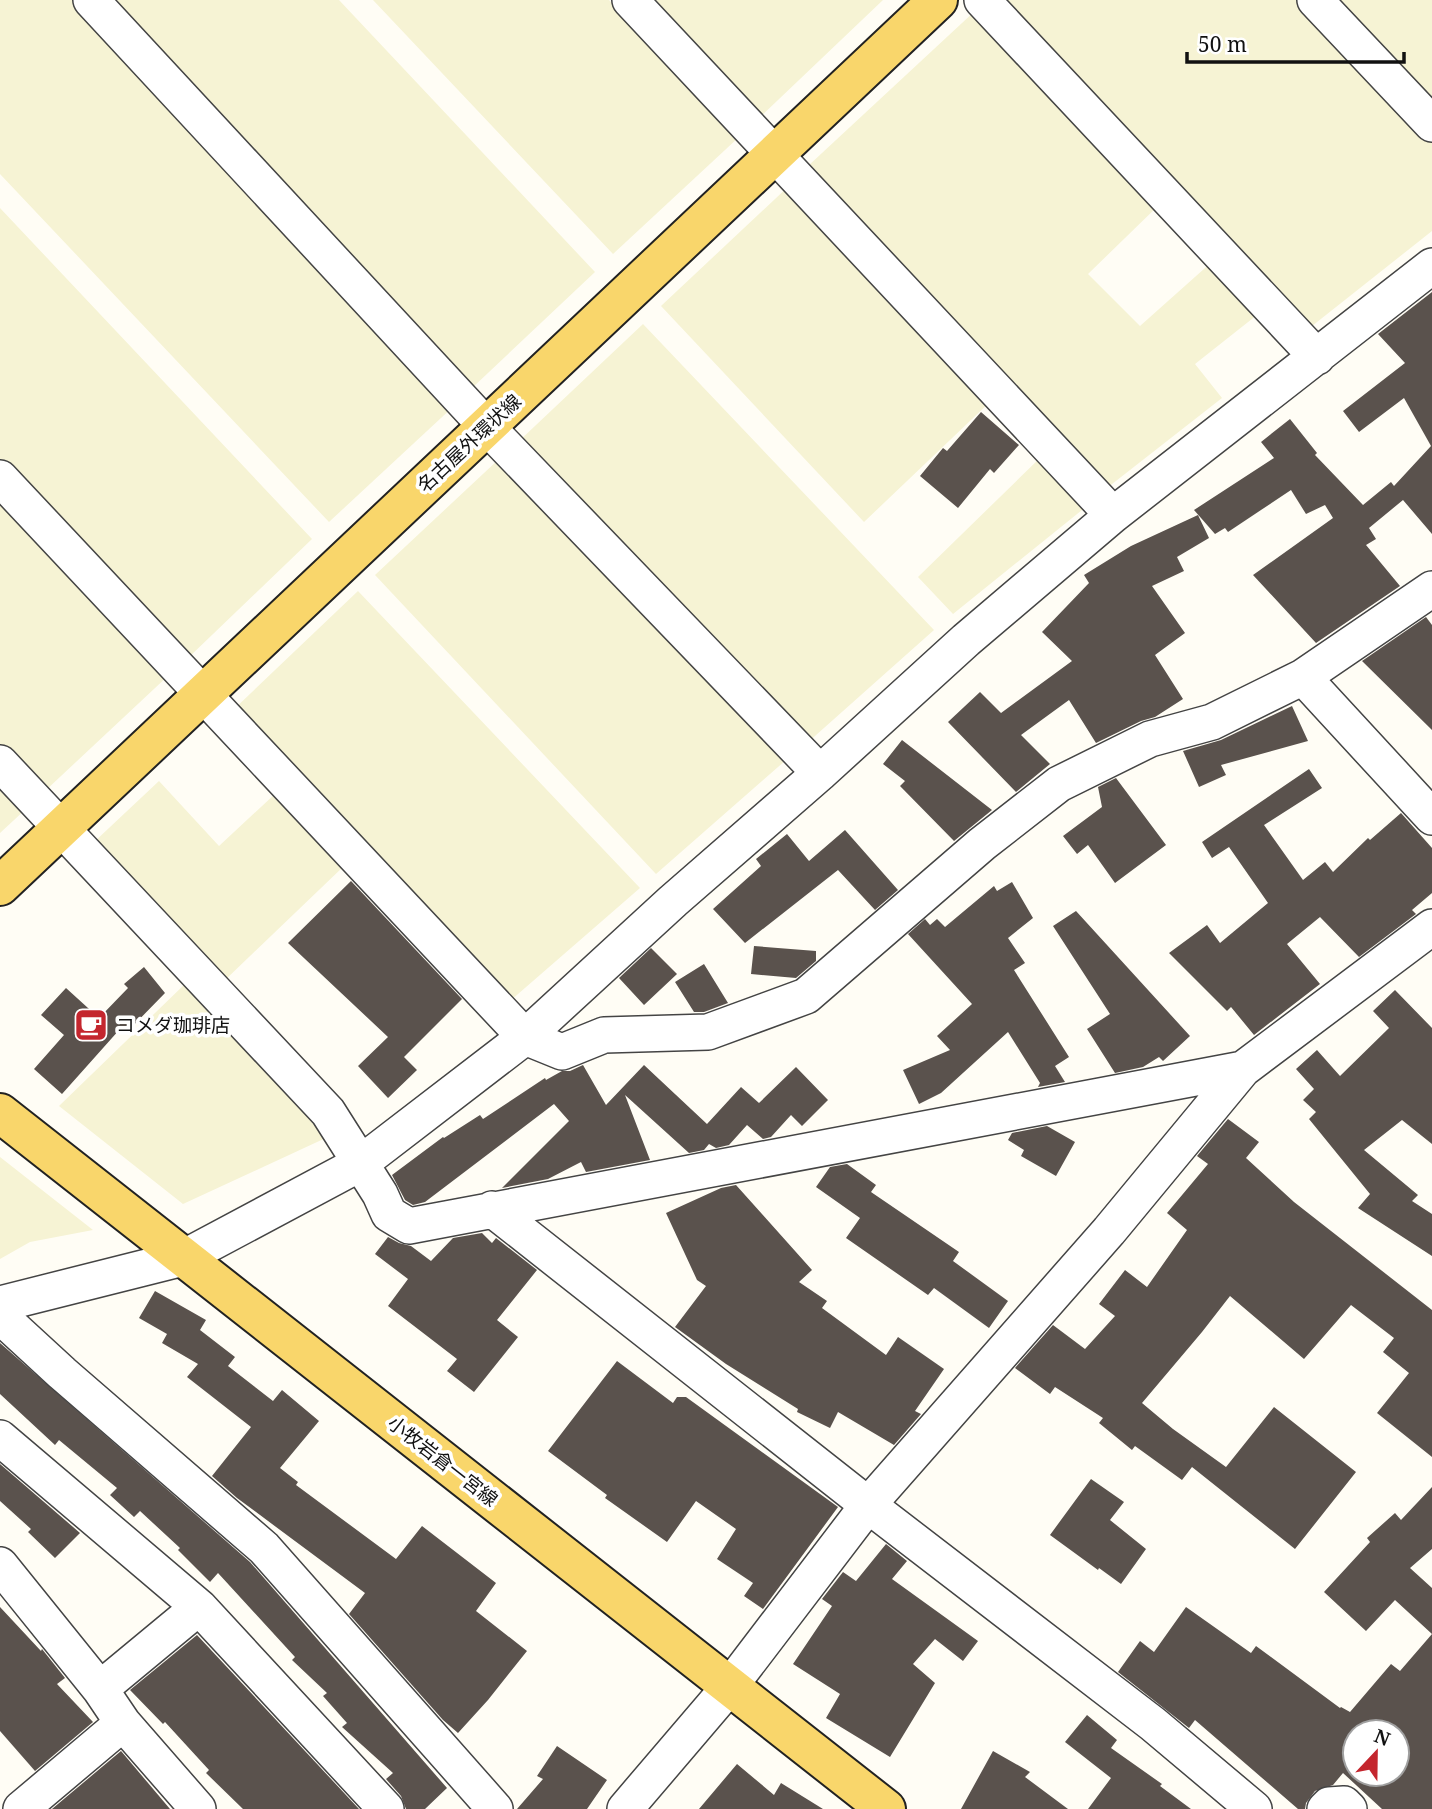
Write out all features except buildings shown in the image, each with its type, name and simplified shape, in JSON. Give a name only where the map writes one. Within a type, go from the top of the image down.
[{"type":"main road","name":"名古屋外環状線","points":[[0,886],[938,0]]},
{"type":"main road","name":"小牧岩倉一宮線","points":[[0,1113],[886,1809]]},
{"type":"street","points":[[91,0],[487,427],[820,773]]},
{"type":"street","points":[[630,0],[1113,515]]},
{"type":"street","points":[[982,0],[1317,357]]},
{"type":"street","points":[[1315,0],[1432,124]]},
{"type":"street","points":[[0,1304],[183,1258],[361,1163],[525,1037],[965,640],[1113,515],[1432,266]]},
{"type":"street","points":[[0,478],[525,1037],[562,1052],[604,1035],[708,1032],[806,996],[982,844],[1059,784],[1150,739],[1212,722],[1303,677],[1432,589]]},
{"type":"street","points":[[1303,677],[1432,817]]},
{"type":"street","points":[[0,763],[327,1112],[380,1194],[389,1214],[409,1226],[1244,1069]]},
{"type":"street","points":[[640,1804],[868,1505],[1109,1231],[1244,1069],[1432,927]]},
{"type":"street","points":[[492,1209],[868,1505],[1153,1724],[1254,1809]]},
{"type":"street","points":[[0,1316],[264,1548],[495,1809]]},
{"type":"street","points":[[0,1437],[199,1607],[386,1809]]},
{"type":"street","points":[[0,1565],[100,1689],[123,1723],[198,1809]]},
{"type":"street","points":[[100,1689],[199,1607]]},
{"type":"street","points":[[21,1809],[123,1723]]},
{"type":"street","points":[[1325,1809],[1329,1805],[1344,1804],[1349,1809]]},
{"type":"shaded area","points":[[0,0],[73,0],[455,405],[329,522],[0,174]]},
{"type":"shaded area","points":[[104,0],[339,0],[595,272],[471,389]]},
{"type":"shaded area","points":[[373,0],[609,0],[739,137],[613,254]]},
{"type":"shaded area","points":[[644,0],[883,0],[757,120]]},
{"type":"shaded area","points":[[999,0],[1296,0],[1432,143],[1432,231],[1307,330]]},
{"type":"shaded area","points":[[1332,0],[1432,0],[1432,106]]},
{"type":"shaded area","points":[[976,10],[1161,203],[1088,274],[1140,326],[1214,260],[1262,311],[1195,364],[1222,398],[1107,488],[808,166]]},
{"type":"shaded area","points":[[792,183],[992,400],[864,522],[661,306]]},
{"type":"shaded area","points":[[0,208],[312,539],[187,659],[0,461]]},
{"type":"shaded area","points":[[643,324],[934,630],[806,744],[518,442]]},
{"type":"shaded area","points":[[1043,455],[1087,506],[953,614],[918,577]]},
{"type":"shaded area","points":[[499,459],[786,760],[656,874],[375,575]]},
{"type":"shaded area","points":[[0,493],[170,674],[45,791],[0,749]]},
{"type":"shaded area","points":[[358,591],[640,888],[510,1001],[232,711]]},
{"type":"shaded area","points":[[0,780],[27,808],[0,833]]},
{"type":"shaded area","points":[[159,781],[219,846],[276,793],[344,866],[223,982],[93,843]]},
{"type":"shaded area","points":[[187,982],[330,1136],[183,1204],[59,1106]]},
{"type":"shaded area","points":[[0,1157],[93,1230],[30,1242],[0,1259]]},
{"type":"place","name":"コメダ珈琲店","points":[[91,1025]]}]
